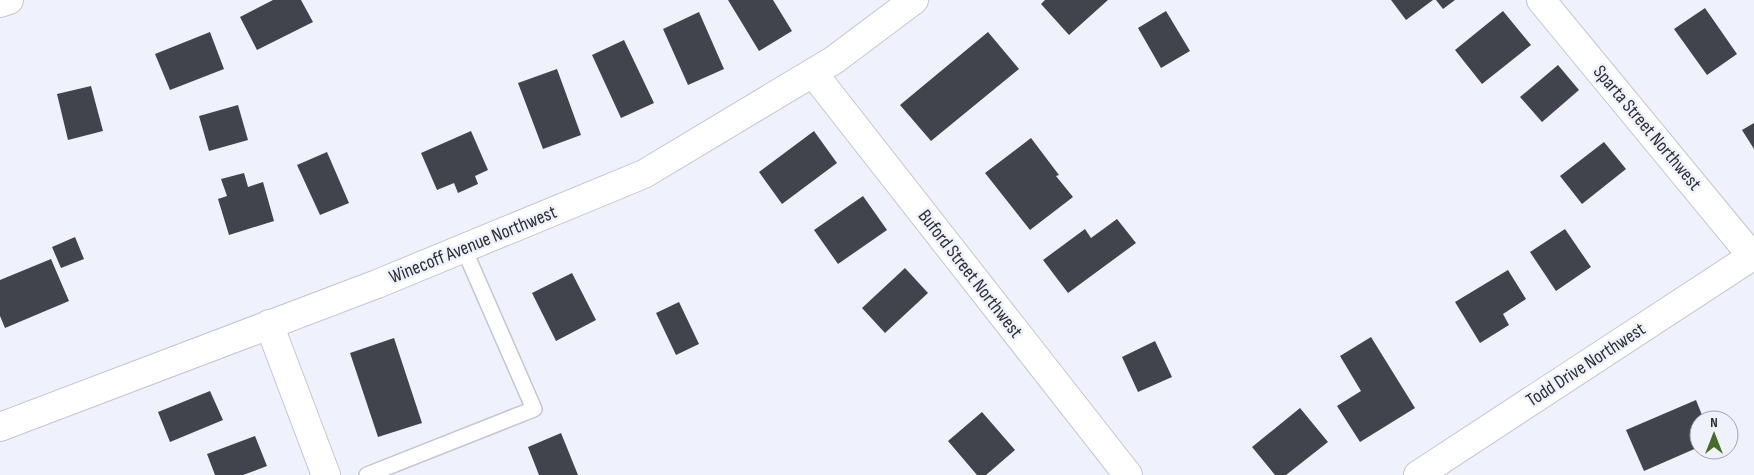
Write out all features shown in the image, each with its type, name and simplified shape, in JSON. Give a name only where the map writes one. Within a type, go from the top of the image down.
[{"type":"street","points":[[0,3],[9,0]]},
{"type":"street","name":"Winecoff Avenue Northwest","points":[[0,427],[377,284],[644,174],[834,60],[914,0]]},
{"type":"street","name":"Sparta Street Northwest","points":[[1541,0],[1753,255]]},
{"type":"street","name":"Buford Street Northwest","points":[[813,73],[1128,475]]},
{"type":"street","name":"Todd Drive Northwest","points":[[1418,475],[1753,255]]},
{"type":"street","points":[[269,324],[326,475]]},
{"type":"lane","points":[[367,475],[534,409],[464,249]]},
{"type":"building","points":[[273,0],[301,0],[313,22],[257,50],[240,17]]},
{"type":"building","points":[[728,0],[773,0],[792,31],[759,51]]},
{"type":"building","points":[[1045,0],[1108,0],[1069,35],[1041,4]]},
{"type":"building","points":[[1391,0],[1433,0],[1406,20]]},
{"type":"building","points":[[1436,0],[1455,0],[1443,9]]},
{"type":"building","points":[[1705,8],[1737,54],[1707,75],[1674,29]]},
{"type":"building","points":[[1166,11],[1190,51],[1161,68],[1138,28]]},
{"type":"building","points":[[1503,11],[1531,45],[1482,84],[1455,50]]},
{"type":"building","points":[[699,12],[724,69],[688,85],[663,29]]},
{"type":"building","points":[[210,32],[224,69],[170,90],[155,54]]},
{"type":"building","points":[[988,32],[1019,69],[931,141],[900,105]]},
{"type":"building","points":[[624,40],[654,103],[621,118],[592,55]]},
{"type":"building","points":[[1558,65],[1579,90],[1542,122],[1520,97]]},
{"type":"building","points":[[557,69],[581,135],[543,149],[518,83]]},
{"type":"building","points":[[91,86],[103,131],[68,140],[57,94]]},
{"type":"building","points":[[238,105],[248,140],[209,151],[199,116]]},
{"type":"building","points":[[1754,123],[1754,149],[1742,130]]},
{"type":"building","points":[[471,131],[488,170],[475,176],[478,184],[458,193],[454,183],[437,190],[421,153]]},
{"type":"building","points":[[814,131],[837,163],[782,204],[759,172]]},
{"type":"building","points":[[1031,138],[1059,175],[1056,176],[1073,197],[1030,230],[985,173]]},
{"type":"building","points":[[1604,142],[1626,169],[1582,204],[1560,176]]},
{"type":"building","points":[[327,152],[349,203],[320,215],[297,165]]},
{"type":"building","points":[[244,173],[248,187],[263,182],[274,221],[229,235],[218,199],[227,196],[221,179]]},
{"type":"building","points":[[863,196],[887,230],[838,264],[814,230]]},
{"type":"building","points":[[1117,219],[1136,243],[1068,293],[1043,260],[1085,229],[1091,238]]},
{"type":"building","points":[[1565,229],[1591,267],[1556,291],[1530,252]]},
{"type":"building","points":[[75,237],[84,259],[61,268],[52,247]]},
{"type":"building","points":[[51,259],[69,301],[5,328],[0,316],[0,280]]},
{"type":"building","points":[[905,268],[928,293],[885,333],[862,308]]},
{"type":"building","points":[[1508,270],[1526,299],[1503,314],[1509,325],[1480,343],[1455,302]]},
{"type":"building","points":[[572,273],[596,320],[556,341],[532,293]]},
{"type":"building","points":[[679,302],[699,344],[676,355],[656,313]]},
{"type":"building","points":[[1371,337],[1415,408],[1360,442],[1337,406],[1361,391],[1340,356]]},
{"type":"building","points":[[394,338],[422,423],[378,437],[350,353]]},
{"type":"building","points":[[1155,341],[1172,377],[1138,392],[1122,357]]},
{"type":"building","points":[[210,391],[223,420],[170,442],[158,412]]},
{"type":"building","points":[[1696,400],[1700,410],[1689,410],[1689,451],[1644,471],[1626,430]]},
{"type":"building","points":[[1300,408],[1328,442],[1286,475],[1275,475],[1252,447]]},
{"type":"building","points":[[982,412],[1015,450],[986,475],[977,475],[948,441]]},
{"type":"building","points":[[561,433],[578,475],[539,475],[528,447]]},
{"type":"building","points":[[255,436],[267,466],[243,475],[215,475],[207,454]]}]
